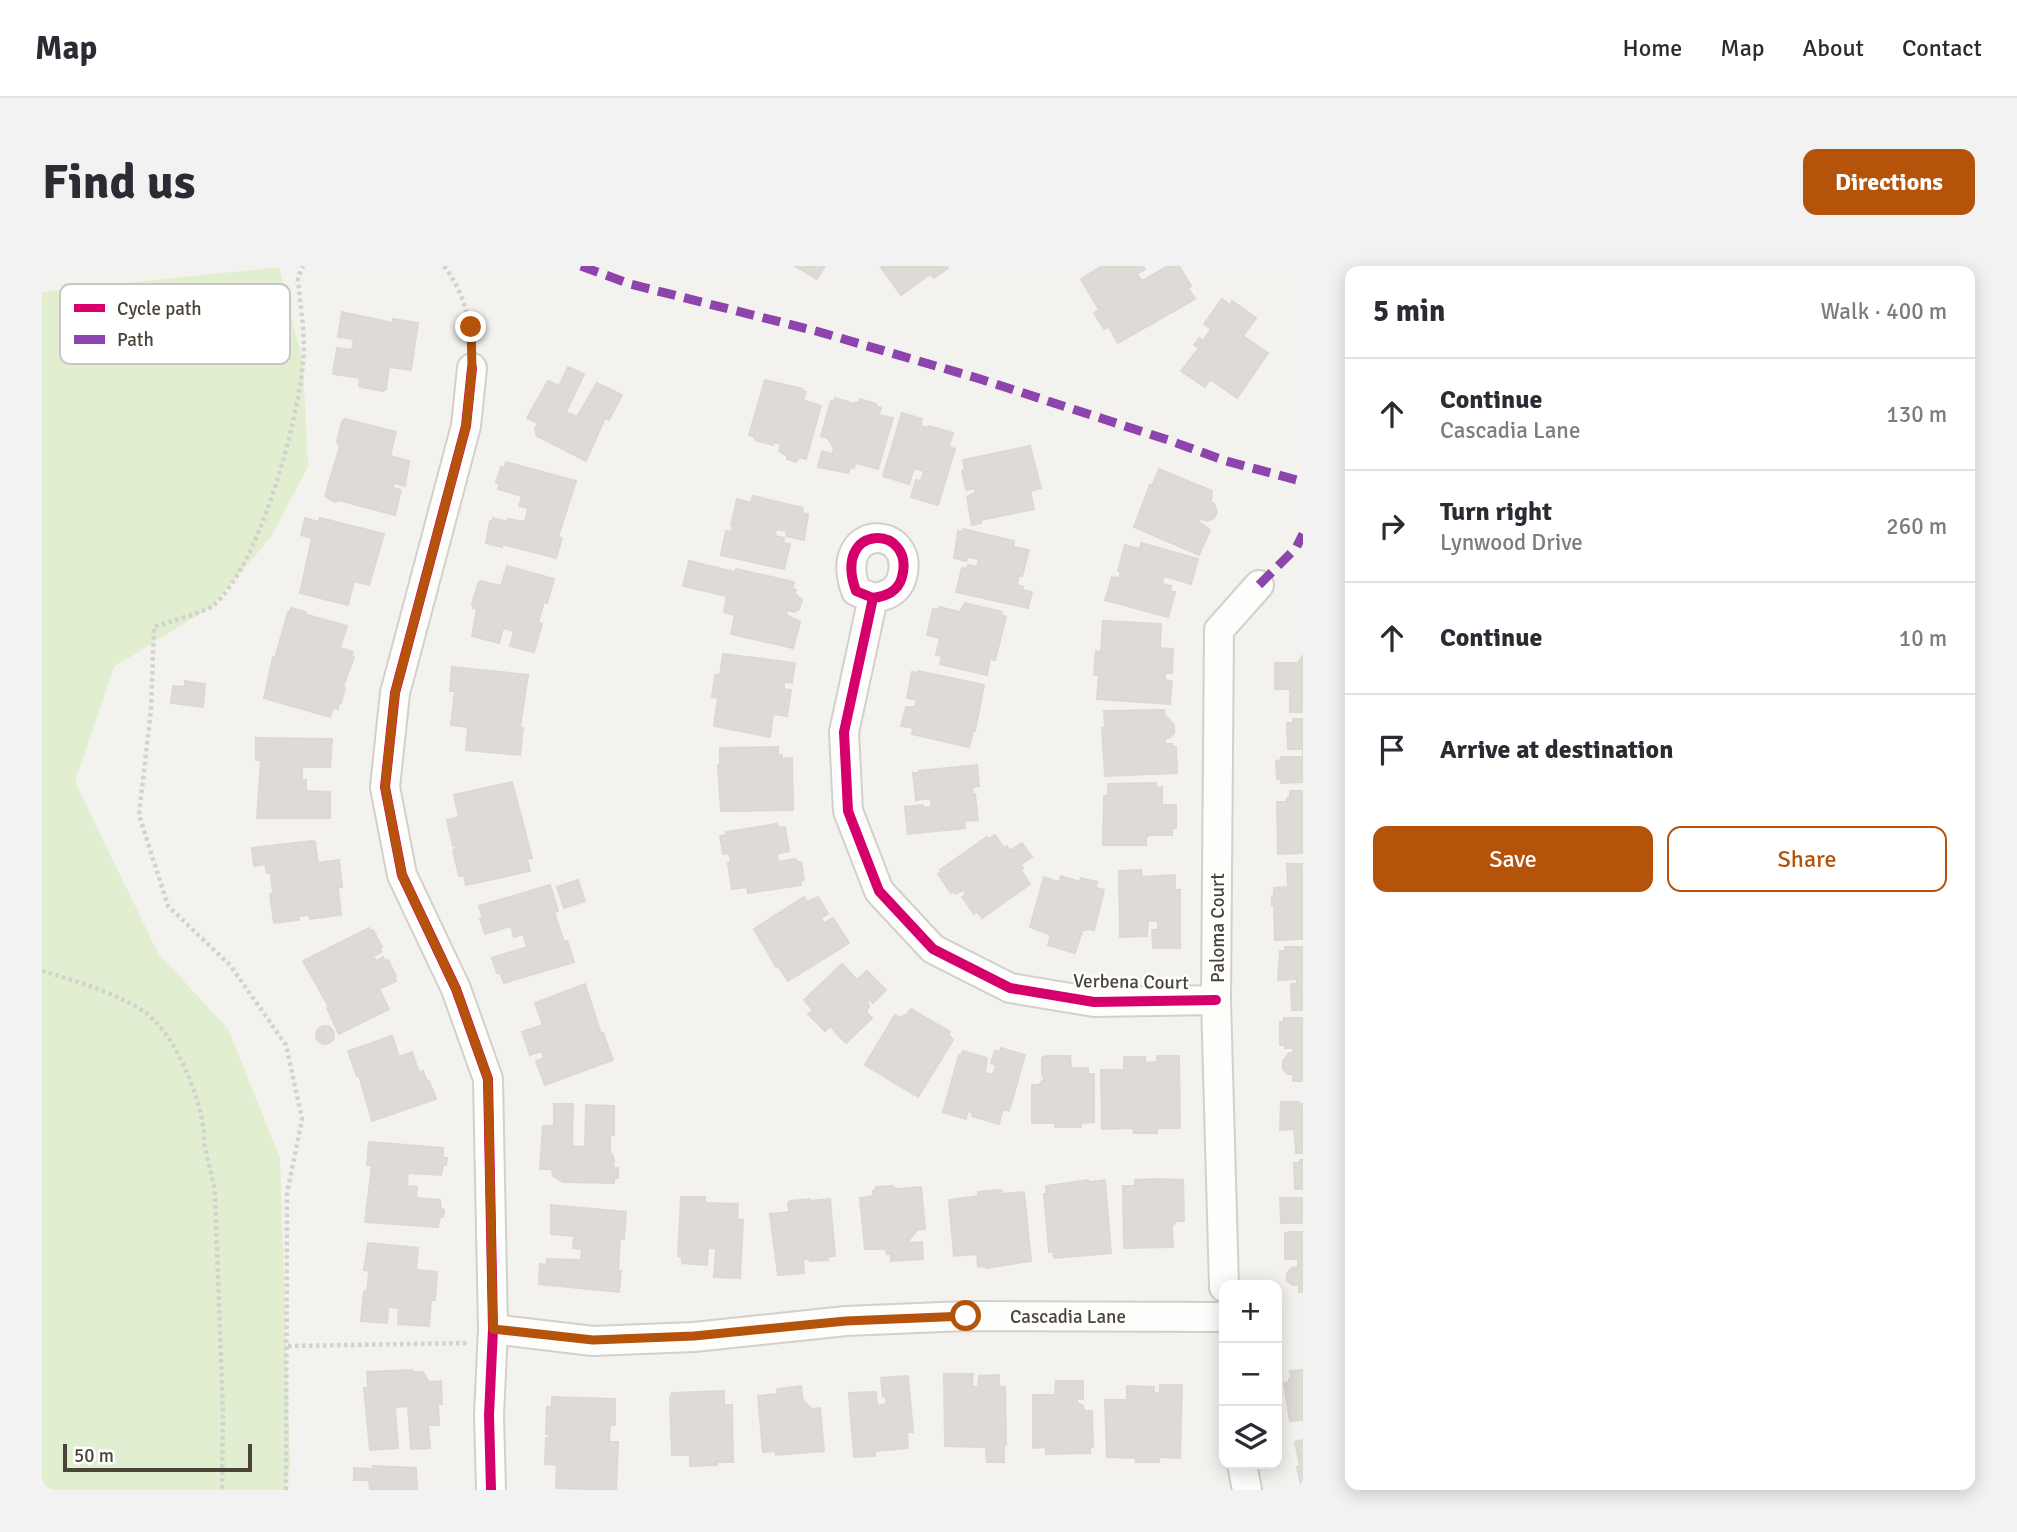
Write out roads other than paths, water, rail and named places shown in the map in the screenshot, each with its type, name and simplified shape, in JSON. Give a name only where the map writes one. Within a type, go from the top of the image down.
[{"type":"street","points":[[472,368],[466,426],[395,693],[385,787],[402,875],[456,989],[488,1079],[493,1329],[489,1415],[491,1490]]},
{"type":"street","name":"Paloma Court","points":[[1224,1280],[1216,1000],[1219,630],[1259,585]]},
{"type":"street","name":"Verbena Court","points":[[873,598],[844,732],[848,811],[879,891],[933,949],[1010,988],[1094,1002],[1216,1000]]},
{"type":"street","name":"Cascadia Lane","points":[[493,1329],[593,1340],[694,1336],[846,1321],[966,1316],[1219,1317]]},
{"type":"street","points":[[1243,1469],[1247,1490]]}]
